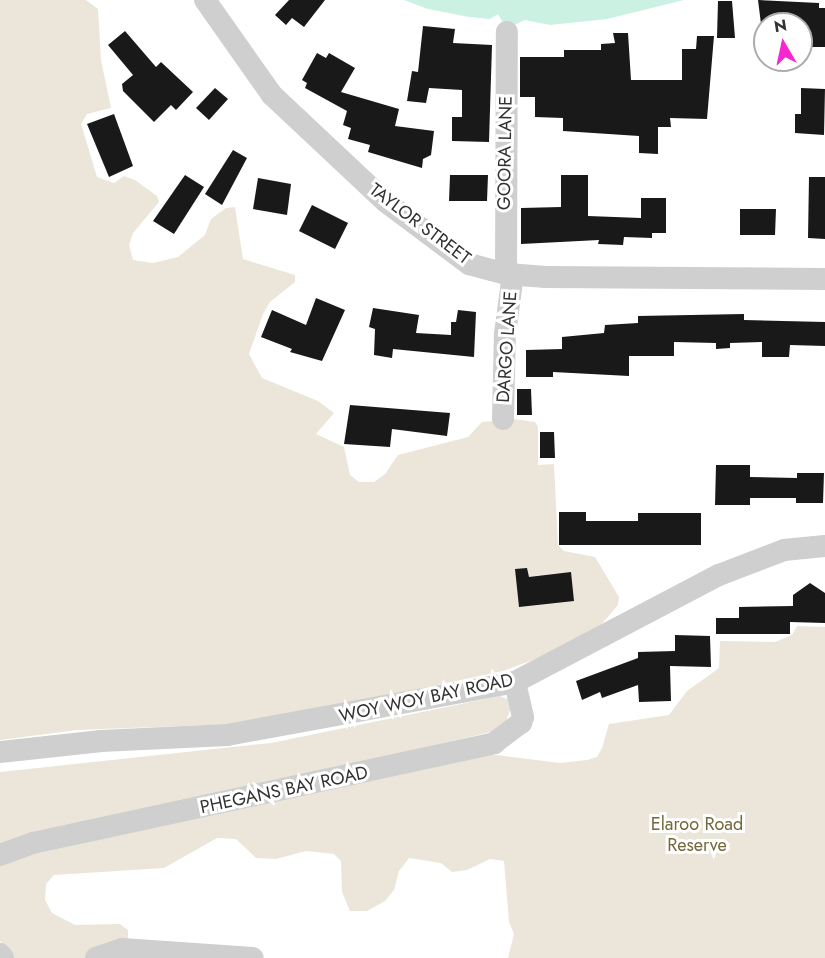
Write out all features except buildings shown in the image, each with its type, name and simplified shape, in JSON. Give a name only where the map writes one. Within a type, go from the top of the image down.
[{"type":"street","name":"TAYLOR STREET","points":[[205,0],[272,95],[384,201],[469,264],[509,274],[825,279]]},
{"type":"street","name":"GOORA LANE","points":[[507,32],[509,274]]},
{"type":"street","name":"DARGO LANE","points":[[503,419],[509,274]]},
{"type":"street","name":"WOY WOY BAY ROAD","points":[[0,752],[101,741],[227,735],[515,681],[719,575],[784,550],[825,546]]},
{"type":"street","name":"PHEGANS BAY ROAD","points":[[0,855],[33,843],[494,743],[523,717],[515,681]]},
{"type":"street","points":[[96,958],[122,949],[253,958]]},
{"type":"street","points":[[0,954],[3,958]]},
{"type":"green space","points":[[0,0],[86,0],[98,9],[101,60],[111,108],[87,114],[81,124],[97,177],[114,183],[124,176],[135,180],[157,196],[159,202],[133,233],[129,245],[133,260],[153,263],[178,257],[205,235],[211,219],[226,208],[235,207],[243,259],[295,275],[295,282],[270,302],[263,314],[249,354],[262,378],[318,401],[334,413],[316,434],[344,447],[350,475],[359,482],[374,482],[385,474],[398,455],[468,437],[482,422],[514,419],[535,422],[538,427],[538,465],[554,464],[558,545],[564,551],[595,557],[619,597],[618,605],[601,625],[549,654],[503,671],[381,697],[234,724],[77,730],[0,740]]},
{"type":"green space","name":"Elaroo Road Reserve","points":[[797,626],[825,627],[825,958],[508,958],[514,934],[509,922],[504,861],[490,859],[467,870],[452,872],[441,863],[409,858],[399,871],[394,890],[385,901],[367,911],[350,911],[342,892],[341,861],[334,854],[306,851],[276,859],[256,858],[236,839],[217,838],[164,868],[54,875],[46,884],[45,900],[52,913],[75,925],[120,924],[128,930],[128,942],[84,958],[13,958],[0,941],[0,862],[479,753],[560,763],[587,760],[597,757],[609,724],[669,715],[687,691],[719,668],[720,641],[775,642],[792,635]]},
{"type":"green space","points":[[500,696],[509,700],[511,708],[503,729],[0,849],[0,772],[271,743]]},
{"type":"shaded area","points":[[404,0],[684,0],[607,19],[550,25],[525,20],[512,26],[503,23],[498,14],[490,19],[469,17],[428,9]]}]
